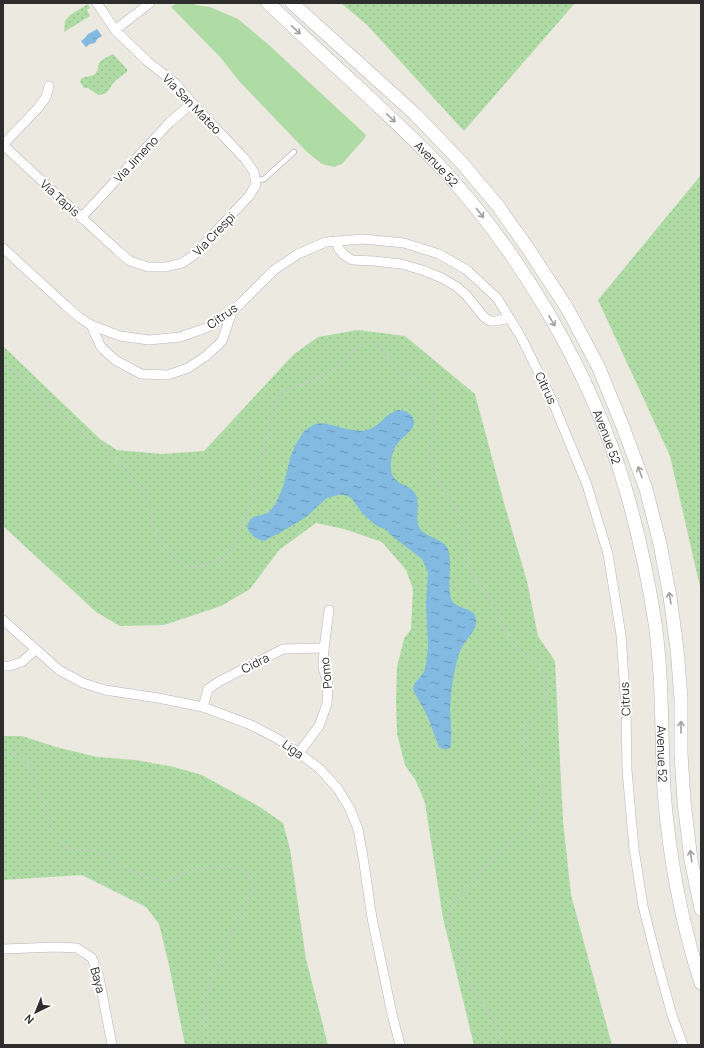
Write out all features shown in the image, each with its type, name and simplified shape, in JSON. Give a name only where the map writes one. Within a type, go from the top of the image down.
[{"type":"main road","name":"Avenue 52","points":[[268,3],[405,131],[436,162],[470,201],[499,238],[533,289],[563,340],[588,391],[607,436],[624,484],[637,532],[647,580],[660,664],[664,792],[674,878],[683,919],[701,983]]},
{"type":"main road","name":"Avenue 52","points":[[292,3],[415,114],[461,162],[498,206],[527,246],[567,308],[598,366],[646,489],[660,544],[670,597],[677,649],[681,699],[681,753],[684,802],[691,860],[701,908]]},
{"type":"street","name":"Via San Mateo","points":[[97,3],[115,30],[147,61],[176,84],[245,159],[254,172],[255,183]]},
{"type":"street","points":[[115,30],[150,3]]},
{"type":"street","points":[[3,145],[38,108],[46,97],[49,86]]},
{"type":"street","name":"Via Jimeno","points":[[81,218],[170,123],[192,103]]},
{"type":"street","name":"Via Tapis","points":[[3,145],[118,251]]},
{"type":"street","name":"Via Crespi","points":[[118,251],[130,261],[148,267],[166,267],[182,263],[193,256],[249,196],[255,183]]},
{"type":"street","name":"Citrus","points":[[3,248],[65,305],[91,325],[120,336],[149,340],[180,337],[206,328],[232,312],[274,270],[298,254],[326,242],[363,239],[404,242],[439,254],[467,270],[497,298],[521,337],[558,414],[587,486],[608,554],[621,635],[626,709],[627,770],[634,848],[644,906],[657,961],[672,1015],[683,1045]]},
{"type":"street","points":[[336,241],[339,249],[344,255],[352,260],[401,264],[429,273],[442,278],[457,287],[467,296],[484,317],[490,321],[509,318]]},
{"type":"street","points":[[91,325],[101,347],[115,360],[141,374],[168,375],[188,368],[206,356],[222,340],[232,312]]},
{"type":"street","name":"Pomo","points":[[299,753],[319,726],[327,704],[328,684],[323,668],[329,610]]},
{"type":"street","name":"Liga","points":[[3,620],[59,670],[83,684],[105,690],[158,698],[202,707],[251,725],[278,739],[320,769],[338,789],[350,809],[358,829],[364,857],[372,918],[400,1045]]},
{"type":"street","name":"Cidra","points":[[202,707],[208,689],[220,681],[283,649],[324,648]]},
{"type":"street","points":[[3,666],[9,666],[22,662],[36,650]]},
{"type":"street","name":"Baya","points":[[3,949],[56,947],[77,948],[92,958],[99,977],[112,1045]]},
{"type":"lane","points":[[255,183],[264,179],[294,152]]},
{"type":"path","points":[[3,364],[17,373],[36,389],[44,401],[66,417],[84,434],[105,447],[142,488],[149,500],[151,523],[165,548],[185,565],[195,567],[212,564],[222,558],[233,548],[251,502],[255,481],[264,452],[270,418],[279,396],[284,391],[326,375],[355,349],[368,343],[378,345],[399,370],[416,380],[432,393],[435,408],[431,449],[432,462],[439,483],[452,502],[467,538],[470,570],[498,614],[508,638],[522,652],[538,664],[543,672],[546,682],[545,705],[530,719],[525,726],[523,734],[524,756],[539,780],[542,788],[542,797],[537,815],[533,821],[486,866],[461,896],[451,905],[448,912],[449,922],[473,988],[488,1009],[503,1045]]},
{"type":"path","points":[[3,752],[13,753],[21,757],[31,769],[55,834],[62,846],[77,850],[96,851],[123,867],[164,881],[174,879],[198,869],[228,867],[242,870],[252,880],[250,898],[233,927],[208,996],[203,1018],[203,1045]]},
{"type":"green space","points":[[177,3],[192,3],[210,7],[238,19],[269,45],[366,135],[364,139],[342,164],[334,167],[322,164],[307,152],[238,80],[221,58],[171,7]]},
{"type":"green space","points":[[341,3],[575,3],[464,131],[367,25]]},
{"type":"green space","points":[[88,4],[90,8],[87,10],[90,16],[64,32],[65,21],[70,15]]},
{"type":"green space","points":[[113,54],[127,69],[127,72],[114,82],[104,94],[98,95],[88,88],[84,88],[80,82],[81,79],[94,75],[97,72],[99,63]]},
{"type":"green space","points":[[701,175],[701,591],[670,456],[598,300]]},
{"type":"green space","points":[[358,330],[405,336],[475,394],[504,503],[527,581],[538,636],[555,661],[563,821],[571,895],[612,1045],[474,1045],[443,918],[425,803],[416,781],[405,765],[397,734],[397,667],[404,639],[411,629],[413,589],[406,570],[382,542],[344,529],[316,523],[279,550],[250,589],[221,606],[164,625],[120,626],[96,612],[3,526],[3,346],[100,439],[117,450],[162,454],[204,451],[294,354],[318,337]]},
{"type":"green space","points":[[3,736],[22,736],[56,747],[97,757],[136,760],[174,767],[202,775],[260,807],[283,823],[290,849],[306,959],[328,1045],[185,1045],[159,924],[146,907],[82,875],[3,880]]},
{"type":"water","points":[[97,29],[102,36],[97,39],[95,43],[86,47],[81,41],[88,34]]},
{"type":"water","points":[[398,410],[408,412],[414,420],[414,423],[413,427],[395,448],[391,460],[392,474],[397,481],[412,490],[416,495],[418,504],[417,517],[421,530],[443,543],[448,549],[450,561],[450,596],[452,601],[458,606],[473,613],[476,620],[474,629],[460,651],[455,670],[450,709],[451,743],[450,748],[447,749],[439,747],[427,715],[413,690],[415,683],[424,672],[428,648],[426,603],[428,572],[422,559],[392,536],[387,530],[372,522],[362,513],[352,499],[343,495],[327,498],[306,517],[264,541],[254,537],[248,530],[247,526],[253,517],[268,513],[275,505],[283,487],[291,455],[304,431],[313,425],[320,423],[360,431],[367,430],[376,426],[391,413]]}]
